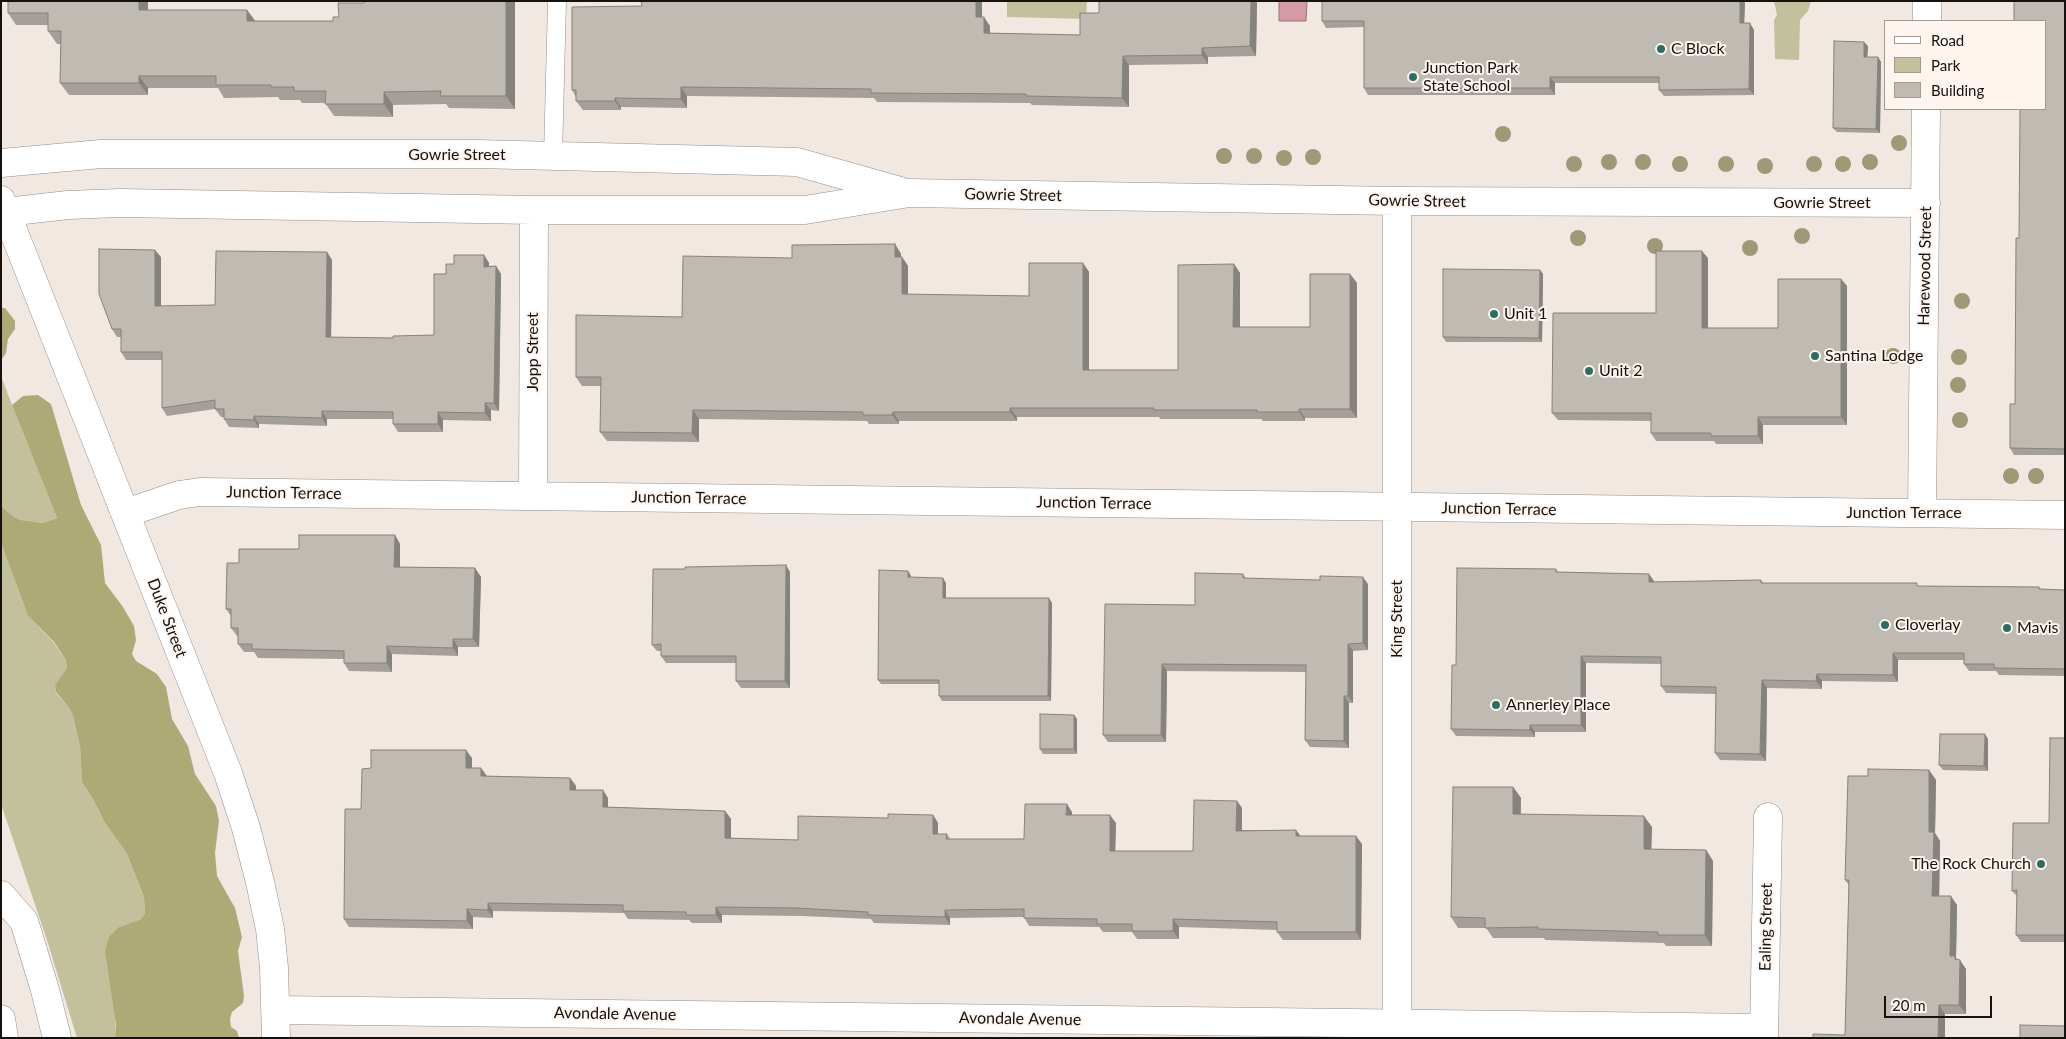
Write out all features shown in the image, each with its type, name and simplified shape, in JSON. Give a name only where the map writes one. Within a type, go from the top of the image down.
[{"type":"main road","points":[[1927,1],[1927,20]]},
{"type":"main road","name":"Harewood Street","points":[[1922,512],[1926,110]]},
{"type":"main road","name":"Gowrie Street","points":[[1,163],[101,154],[477,154],[797,162],[909,194]]},
{"type":"main road","name":"Gowrie Street","points":[[3,206],[120,203],[534,210],[805,210],[909,194],[1397,201],[1926,204]]},
{"type":"main road","name":"King Street","points":[[1397,201],[1398,1031]]},
{"type":"main road","name":"Duke Street","points":[[3,206],[228,773],[246,828],[270,930],[276,1010],[276,1038]]},
{"type":"main road","name":"Jopp Street","points":[[533,495],[534,210]]},
{"type":"main road","name":"Junction Terrace","points":[[126,513],[179,495],[200,492],[2065,515]]},
{"type":"main road","name":"Ealing Street","points":[[1764,1033],[1768,817]]},
{"type":"main road","points":[[1,895],[24,921],[57,1038]]},
{"type":"main road","name":"Avondale Avenue","points":[[276,1010],[1398,1031],[1764,1033]]},
{"type":"main road","points":[[1,1019],[4,1038]]},
{"type":"lane","points":[[553,156],[556,1]]},
{"type":"green space","points":[[1007,1],[1087,1],[1086,19],[1007,17]]},
{"type":"green space","points":[[1774,1],[1811,1],[1808,11],[1800,20],[1799,60],[1775,59],[1774,20],[1777,15]]},
{"type":"green space","points":[[1,376],[57,518],[43,523],[21,520],[14,517],[1,506]]},
{"type":"green space","points":[[1,543],[28,616],[53,642],[66,660],[67,668],[55,686],[56,693],[70,709],[73,716],[80,746],[82,782],[105,823],[127,854],[144,897],[145,913],[141,919],[119,927],[115,1038],[77,1038],[47,940],[1,804]]},
{"type":"shaded area","points":[[1279,1],[1307,1],[1306,21],[1279,21]]},
{"type":"shaded area","points":[[1,308],[5,308],[15,321],[15,329],[8,339],[6,353],[1,360]]},
{"type":"shaded area","points":[[38,395],[51,404],[81,505],[101,545],[105,583],[123,607],[134,626],[136,640],[132,654],[136,661],[157,674],[166,687],[172,719],[188,746],[195,774],[216,806],[219,821],[215,853],[217,876],[235,908],[242,937],[238,951],[244,996],[243,1003],[232,1012],[230,1019],[231,1027],[237,1031],[239,1038],[115,1038],[116,1024],[105,951],[109,937],[119,927],[141,919],[145,913],[144,897],[127,854],[105,823],[82,782],[80,746],[73,716],[70,709],[56,692],[55,685],[67,668],[66,660],[54,642],[28,616],[1,543],[1,506],[14,517],[21,520],[43,523],[57,518],[12,405],[23,396]]},
{"type":"building","points":[[8,1],[139,1],[139,10],[247,10],[247,21],[333,21],[333,17],[339,17],[338,3],[364,3],[364,1],[506,1],[506,96],[440,96],[441,91],[384,92],[384,104],[325,104],[326,91],[294,91],[294,87],[271,87],[271,85],[216,85],[216,76],[139,76],[139,83],[60,83],[61,31],[48,31],[48,13],[8,13]]},
{"type":"building","points":[[641,1],[976,1],[976,17],[984,17],[984,33],[1080,35],[1080,13],[1099,13],[1099,1],[1251,1],[1250,46],[1202,48],[1202,55],[1123,56],[1122,98],[1026,96],[1026,94],[871,93],[871,89],[681,87],[681,99],[615,98],[615,101],[576,101],[576,90],[572,90],[572,7],[642,6]]},
{"type":"building","points":[[1322,1],[1740,1],[1740,23],[1750,23],[1749,89],[1659,90],[1659,77],[1550,77],[1550,88],[1364,88],[1364,21],[1322,21]]},
{"type":"building","points":[[2014,1],[2065,1],[2065,449],[2010,448],[2010,404],[2015,404],[2016,238],[2019,238],[2020,110],[2046,110],[2046,20],[2014,20]]},
{"type":"building","points":[[1834,41],[1864,42],[1864,57],[1878,57],[1876,129],[1833,128]]},
{"type":"building","points":[[895,244],[895,257],[902,257],[902,294],[1029,296],[1029,263],[1083,263],[1083,370],[1178,370],[1178,265],[1234,264],[1233,327],[1310,327],[1310,274],[1350,274],[1350,409],[1299,409],[1299,412],[1257,412],[1257,410],[1154,410],[1154,408],[1010,408],[1010,412],[893,412],[892,415],[863,415],[863,412],[693,410],[692,433],[600,432],[601,377],[576,377],[576,315],[682,317],[683,256],[792,258],[792,245]]},
{"type":"building","points":[[99,249],[155,250],[155,306],[215,305],[216,251],[327,252],[326,337],[393,338],[393,336],[434,335],[434,274],[446,274],[446,264],[454,264],[454,255],[484,255],[484,267],[496,266],[494,403],[485,403],[485,413],[438,412],[438,424],[393,424],[393,412],[322,411],[322,418],[254,416],[254,420],[224,419],[224,409],[215,409],[215,400],[162,408],[162,352],[121,352],[121,329],[112,329],[99,294]]},
{"type":"building","points":[[1656,251],[1702,251],[1702,328],[1778,328],[1778,279],[1841,279],[1841,417],[1758,417],[1758,436],[1711,436],[1711,433],[1651,433],[1651,413],[1552,413],[1553,313],[1656,313]]},
{"type":"building","name":"Unit 1","points":[[1443,269],[1540,270],[1539,338],[1443,337]]},
{"type":"building","points":[[299,535],[395,535],[394,567],[475,568],[473,639],[453,639],[453,648],[387,646],[387,663],[344,663],[344,651],[252,649],[252,644],[238,644],[238,628],[231,628],[231,609],[226,609],[227,563],[239,563],[239,549],[299,549]]},
{"type":"building","points":[[786,565],[785,681],[736,681],[736,656],[661,656],[661,644],[652,645],[653,569]]},
{"type":"building","points":[[1457,568],[1556,569],[1556,572],[1649,574],[1649,582],[1761,580],[1761,583],[1917,583],[1917,586],[2039,587],[2039,589],[2065,590],[2065,669],[1994,668],[1994,664],[1964,664],[1964,653],[1893,653],[1893,675],[1817,674],[1816,681],[1762,680],[1760,754],[1715,753],[1716,687],[1661,686],[1661,657],[1581,656],[1581,725],[1530,725],[1530,730],[1451,729],[1452,665],[1456,665]]},
{"type":"building","points":[[879,570],[908,571],[908,577],[943,578],[943,598],[1049,598],[1048,696],[939,696],[939,680],[878,680]]},
{"type":"building","points":[[1195,573],[1243,574],[1243,578],[1320,580],[1320,576],[1363,577],[1363,643],[1348,644],[1348,696],[1344,696],[1344,741],[1305,740],[1306,665],[1162,664],[1161,735],[1103,735],[1105,604],[1195,605]]},
{"type":"building","points":[[1040,714],[1074,715],[1074,749],[1040,749]]},
{"type":"building","points":[[1940,734],[1985,734],[1984,766],[1939,765]]},
{"type":"building","name":"The Rock Church","points":[[2050,738],[2065,738],[2065,935],[2016,935],[2017,890],[2012,891],[2013,823],[2049,823]]},
{"type":"building","points":[[371,750],[466,750],[466,768],[481,768],[481,776],[570,778],[570,790],[603,790],[603,807],[725,811],[725,838],[798,840],[798,816],[888,818],[888,814],[933,815],[933,834],[947,834],[946,839],[1024,839],[1025,804],[1067,804],[1066,815],[1110,815],[1110,851],[1193,851],[1194,800],[1237,801],[1236,831],[1296,830],[1296,836],[1356,836],[1356,932],[1277,932],[1277,922],[1173,919],[1173,931],[1132,931],[1132,924],[1097,924],[1097,919],[1024,918],[1024,909],[945,910],[945,917],[868,915],[868,912],[796,908],[716,907],[716,915],[686,915],[686,912],[623,911],[623,905],[488,903],[488,910],[467,909],[467,921],[344,919],[345,809],[361,809],[362,769],[371,768]]},
{"type":"building","points":[[1868,769],[1929,770],[1929,832],[1934,832],[1932,896],[1951,896],[1950,956],[1955,956],[1955,959],[1960,960],[1959,1005],[1939,1005],[1938,1038],[1813,1038],[1813,1034],[1845,1035],[1849,880],[1845,880],[1848,776],[1868,776]]},
{"type":"building","points":[[1453,787],[1513,787],[1513,814],[1644,816],[1644,849],[1706,850],[1705,935],[1658,935],[1658,932],[1538,929],[1538,927],[1485,928],[1485,918],[1451,917]]},
{"type":"building","points":[[2020,1025],[2065,1026],[2065,1038],[2020,1038]]},
{"type":"place","name":"C Block","points":[[1661,49]]},
{"type":"place","name":"Junction Park State School","points":[[1413,77]]},
{"type":"place","name":"Unit 1","points":[[1494,314]]},
{"type":"place","name":"Santina Lodge","points":[[1815,356]]},
{"type":"place","name":"Unit 2","points":[[1589,371]]},
{"type":"place","name":"Cloverlay","points":[[1885,625]]},
{"type":"place","name":"Mavis","points":[[2007,628]]},
{"type":"place","name":"Annerley Place","points":[[1496,705]]},
{"type":"place","name":"The Rock Church","points":[[2041,864]]}]
